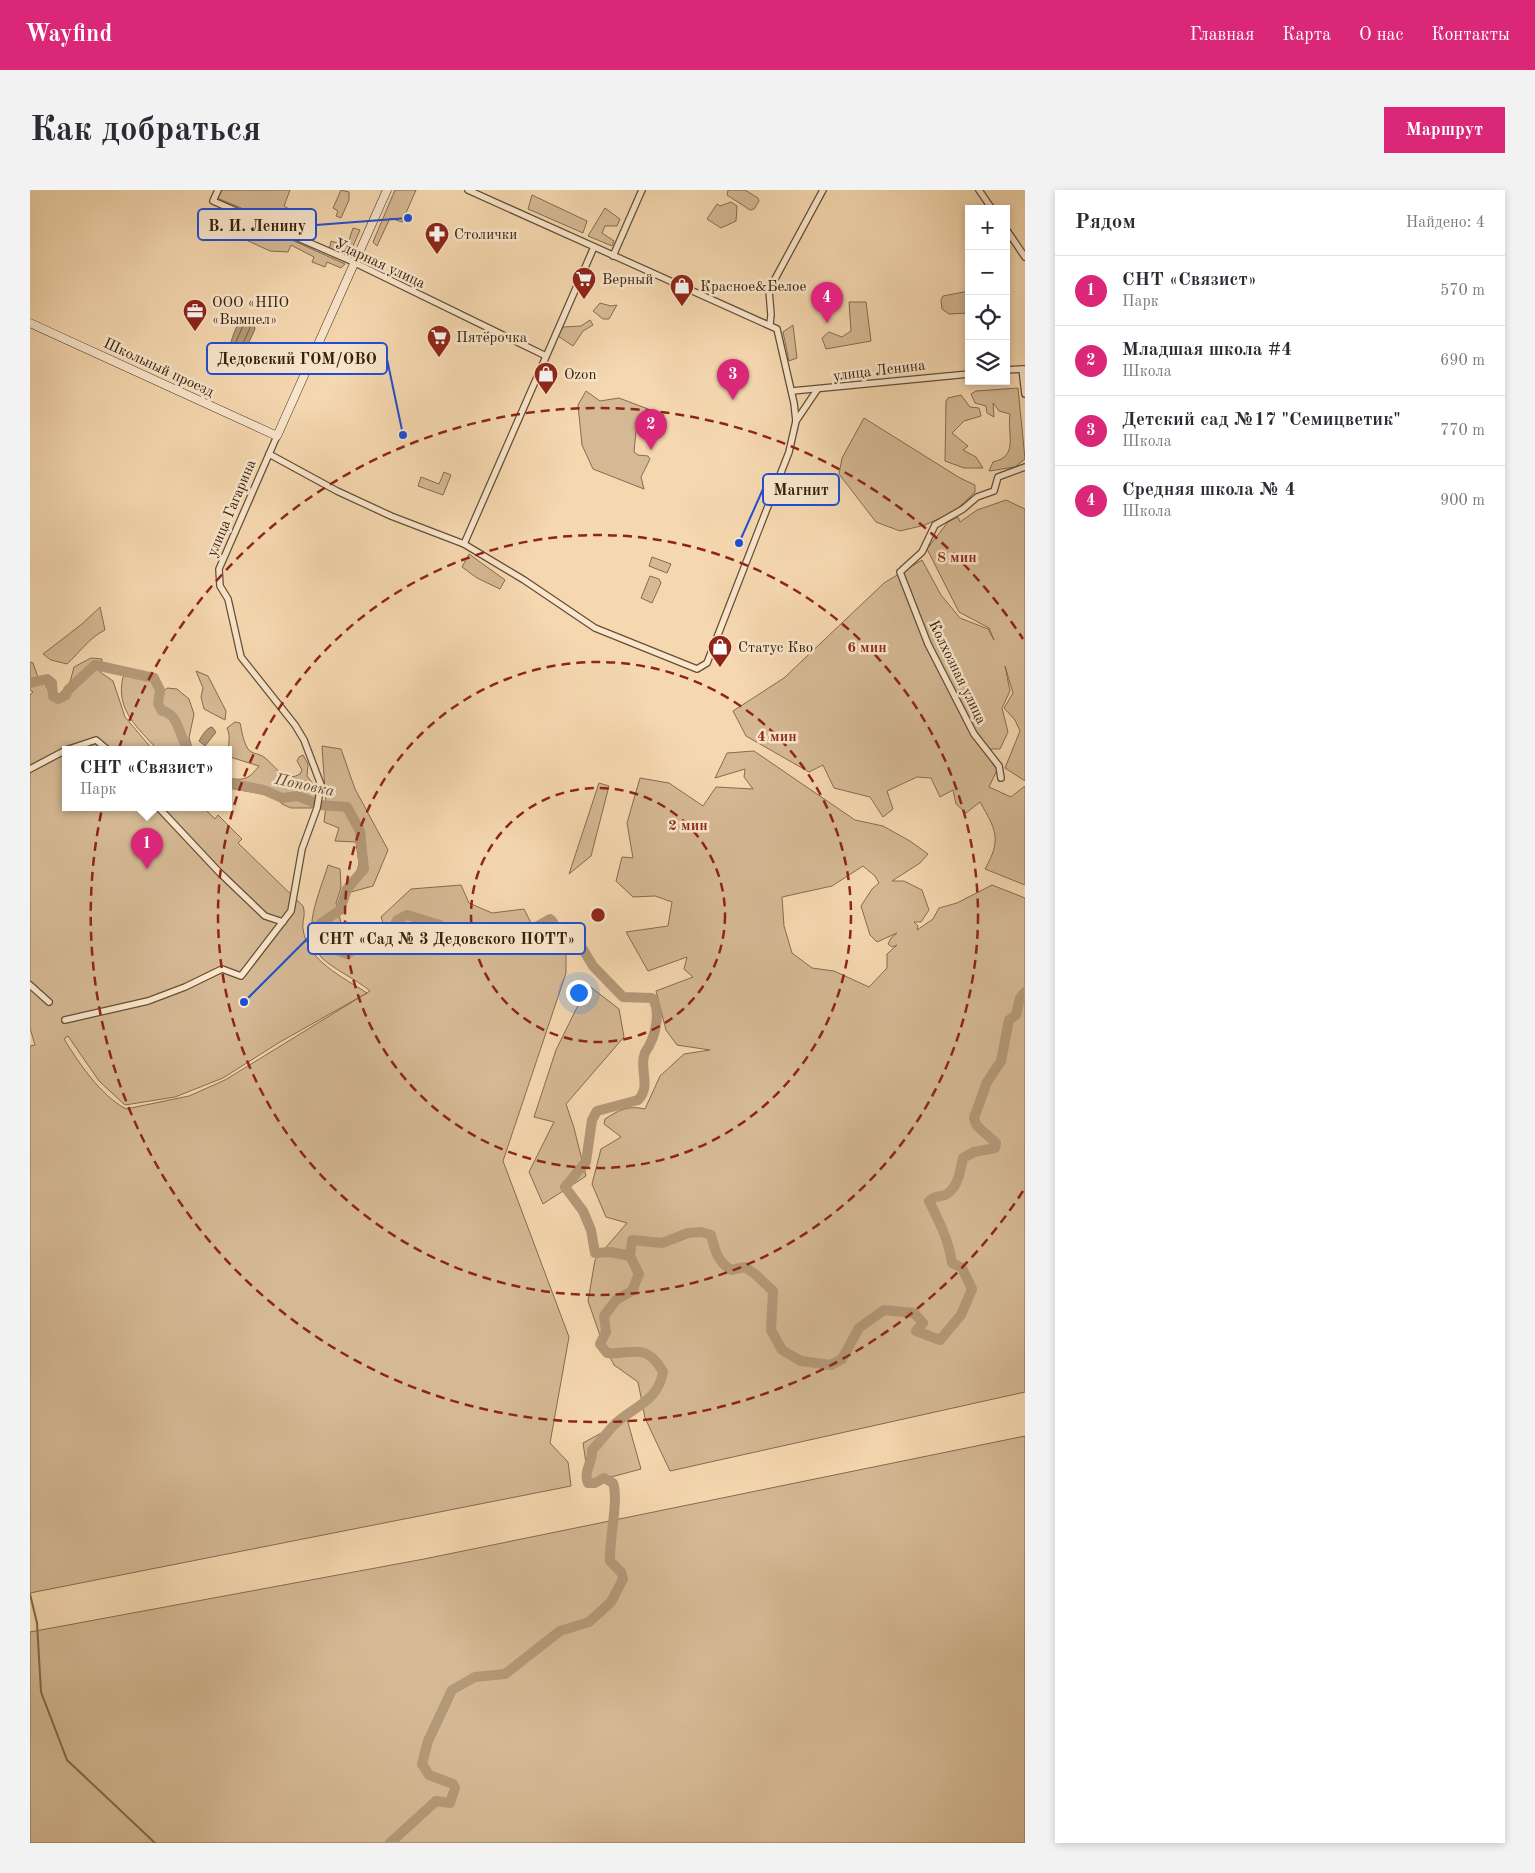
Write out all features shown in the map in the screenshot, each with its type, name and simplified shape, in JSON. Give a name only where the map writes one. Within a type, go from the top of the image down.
[{"type":"street","name":"Ударная улица","points":[[218,190],[213,201],[355,263],[546,356]]},
{"type":"street","name":"улица Гагарина","points":[[65,1020],[148,1001],[185,987],[222,968],[241,976],[290,911],[296,890],[302,849],[321,795],[321,785],[299,732],[241,656],[228,599],[220,586],[219,569],[387,190]]},
{"type":"street","points":[[269,454],[337,491],[391,516],[464,544],[524,580],[596,628],[697,669],[707,663],[789,452],[796,421],[792,391],[777,329],[770,324],[613,256],[468,190]]},
{"type":"street","points":[[613,256],[642,190]]},
{"type":"street","points":[[770,324],[769,290],[823,190]]},
{"type":"street","points":[[980,190],[989,205]]},
{"type":"street","points":[[1010,236],[1025,257]]},
{"type":"street","points":[[464,544],[594,247]]},
{"type":"street","name":"Школьный проезд","points":[[30,323],[277,436]]},
{"type":"street","points":[[1010,370],[1024,369],[1025,394]]},
{"type":"street","name":"улица Ленина","points":[[792,391],[965,374]]},
{"type":"street","points":[[796,421],[817,390]]},
{"type":"street","name":"Колхозная улица","points":[[1001,778],[999,766],[974,734],[928,644],[900,572],[922,552],[935,525],[963,509],[977,497],[994,491],[998,477],[1025,467]]},
{"type":"street","points":[[78,746],[96,740],[103,746]]},
{"type":"street","points":[[30,770],[62,752]]},
{"type":"street","points":[[162,811],[219,872],[265,916],[283,922]]},
{"type":"street","points":[[30,985],[49,1002]]},
{"type":"shaded area","points":[[221,190],[290,190],[284,206],[294,212],[287,227],[217,198]]},
{"type":"shaded area","points":[[341,190],[349,192],[349,200],[341,218],[336,216],[338,211],[333,208]]},
{"type":"shaded area","points":[[395,190],[416,190],[402,222],[390,218],[377,246],[373,242]]},
{"type":"shaded area","points":[[728,190],[745,190],[758,198],[759,201],[754,209],[750,210],[727,195]]},
{"type":"shaded area","points":[[532,195],[587,221],[583,233],[528,209]]},
{"type":"shaded area","points":[[731,202],[737,206],[736,221],[721,228],[707,219],[717,204],[720,206]]},
{"type":"shaded area","points":[[220,207],[345,264],[341,268],[327,262],[325,267],[312,262],[314,257],[291,245],[288,252],[270,251],[218,227],[227,219]]},
{"type":"shaded area","points":[[605,208],[620,219],[617,226],[605,226],[602,233],[614,241],[612,246],[588,236]]},
{"type":"shaded area","points":[[353,228],[360,230],[350,253],[346,256],[329,250],[331,241],[347,246]]},
{"type":"shaded area","points":[[965,292],[965,313],[949,314],[942,309],[941,300],[943,296]]},
{"type":"shaded area","points":[[849,302],[866,302],[871,341],[826,349],[822,338],[829,332],[842,337],[851,331]]},
{"type":"shaded area","points":[[600,303],[611,306],[617,305],[609,319],[603,319],[593,311]]},
{"type":"shaded area","points":[[590,320],[593,325],[583,331],[573,346],[558,336],[563,327],[581,326]]},
{"type":"shaded area","points":[[793,325],[797,358],[789,361],[783,332]]},
{"type":"shaded area","points":[[1018,388],[1025,459],[1015,467],[989,471],[993,462],[1001,459],[1009,450],[1010,414],[999,411],[993,403],[994,417],[987,413],[986,406],[975,403],[971,394],[976,391]]},
{"type":"shaded area","points":[[586,391],[600,401],[619,398],[664,415],[656,432],[644,415],[636,432],[634,452],[638,455],[648,456],[650,459],[641,477],[644,489],[593,469],[582,445],[578,405]]},
{"type":"shaded area","points":[[961,395],[970,407],[979,408],[981,416],[964,421],[952,433],[968,446],[963,450],[976,457],[983,468],[964,468],[945,461],[946,401],[948,398]]},
{"type":"shaded area","points":[[864,418],[960,478],[975,485],[975,492],[954,512],[925,525],[900,531],[876,522],[839,474],[842,458]]},
{"type":"shaded area","points":[[444,472],[451,475],[443,495],[418,486],[421,477],[439,484]]},
{"type":"shaded area","points":[[1006,500],[1025,509],[1025,781],[1005,768],[1020,731],[1015,720],[1004,708],[1013,693],[1005,666],[1010,691],[1002,708],[1008,732],[1000,749],[987,749],[987,755],[997,770],[989,787],[1011,797],[1025,786],[1025,885],[985,869],[994,850],[995,835],[990,820],[980,802],[966,813],[956,804],[953,790],[940,797],[931,778],[917,777],[887,791],[893,809],[883,817],[870,797],[834,788],[823,765],[809,772],[746,736],[733,711],[784,678],[884,583],[922,560],[941,595],[960,618],[988,629],[994,640],[989,628],[959,612],[927,549],[948,522],[958,517],[960,522],[977,510]]},
{"type":"shaded area","points":[[469,554],[505,580],[500,589],[477,578],[462,567]]},
{"type":"shaded area","points":[[652,557],[671,564],[667,573],[649,566]]},
{"type":"shaded area","points":[[650,576],[659,579],[661,583],[652,603],[641,598]]},
{"type":"shaded area","points":[[100,607],[105,630],[89,641],[67,664],[51,660],[43,654],[82,624]]},
{"type":"shaded area","points":[[91,658],[102,659],[100,672],[113,681],[125,717],[150,746],[62,746],[62,811],[207,811],[215,819],[218,815],[242,839],[238,843],[303,906],[303,929],[311,950],[337,974],[367,993],[370,991],[328,963],[315,948],[312,937],[313,913],[328,865],[340,869],[341,888],[336,903],[341,923],[355,933],[366,947],[380,944],[387,934],[381,917],[411,889],[461,885],[469,903],[492,913],[524,909],[536,933],[566,948],[566,973],[503,1161],[569,1337],[550,1443],[568,1462],[571,1486],[30,1593],[30,1046],[35,1045],[30,1028],[30,695],[33,692],[30,690],[30,662],[33,663],[39,680],[44,681],[51,696],[58,696],[70,682],[74,667]],"holes":[[[364,995],[225,1080],[189,1096],[126,1109],[107,1096],[99,1087],[83,1068],[64,1039],[68,1036],[99,1081],[125,1105],[175,1097],[223,1078],[280,1042]]]},
{"type":"shaded area","points":[[196,671],[208,676],[226,711],[225,720],[204,709],[201,697],[203,688]]},
{"type":"shaded area","points":[[128,674],[134,674],[152,680],[157,689],[163,692],[167,688],[177,689],[189,699],[194,714],[189,738],[192,746],[154,746],[136,726],[125,709],[121,689],[123,677]]},
{"type":"shaded area","points":[[235,722],[240,723],[248,749],[263,756],[281,773],[289,777],[300,774],[302,770],[297,761],[303,755],[308,764],[307,776],[313,784],[317,798],[312,808],[291,808],[282,804],[274,796],[232,789],[232,778],[246,778],[259,766],[232,758],[232,746],[229,746],[227,728]]},
{"type":"shaded area","points":[[322,746],[341,749],[355,789],[388,850],[373,886],[351,892],[359,864],[356,842],[335,841],[339,828],[324,822],[326,805]]},
{"type":"shaded area","points":[[754,751],[855,820],[883,826],[910,841],[928,854],[920,863],[892,881],[904,881],[922,890],[929,910],[921,922],[914,922],[918,926],[917,930],[933,919],[939,908],[957,903],[992,885],[1025,898],[1025,1392],[670,1471],[645,1418],[638,1382],[614,1365],[602,1341],[588,1301],[595,1260],[627,1223],[606,1217],[592,1184],[601,1149],[621,1137],[604,1124],[605,1119],[624,1109],[645,1109],[660,1076],[684,1054],[710,1050],[677,1045],[666,1030],[656,991],[693,977],[684,969],[687,957],[648,971],[626,932],[668,926],[672,902],[655,896],[633,897],[616,881],[622,857],[633,858],[627,823],[640,778],[669,783],[703,806],[716,787],[753,789],[744,777],[745,769],[715,778],[727,753]],"holes":[[[863,866],[875,876],[879,883],[872,889],[861,906],[870,935],[877,942],[897,933],[888,944],[892,947],[897,945],[887,954],[887,968],[869,987],[834,971],[812,968],[792,953],[784,926],[782,897],[832,886]]]},
{"type":"shaded area","points":[[599,783],[609,786],[591,856],[569,874]]},
{"type":"shaded area","points":[[588,985],[619,1009],[624,1037],[566,1104],[586,1176],[543,1204],[529,1172],[554,1122],[534,1117],[556,1050]]},
{"type":"shaded area","points":[[627,1419],[641,1469],[589,1483],[583,1443]]},
{"type":"shaded area","points":[[1025,1436],[1025,1843],[30,1843],[30,1632],[424,1559]]},
{"type":"water","points":[[244,316],[253,319],[255,329],[244,353],[239,355],[230,351],[230,347],[232,337]]},
{"type":"water","points":[[212,727],[216,732],[205,746],[199,741],[206,731]]},
{"type":"waterway","name":"Поповка","points":[[30,683],[47,679],[52,683],[53,696],[58,699],[66,695],[68,690],[95,665],[154,678],[160,690],[158,704],[162,711],[172,716],[187,746]]},
{"type":"waterway","name":"Поповка","points":[[232,784],[264,790],[282,798],[298,796],[320,805],[347,807],[360,831],[364,869],[347,889],[340,910],[320,924],[325,940],[336,950],[347,954],[360,946],[364,938],[391,933],[397,920],[407,915],[440,925],[455,938],[477,946],[500,944],[518,937],[550,919],[561,936],[581,946],[593,966],[623,997],[652,998],[657,1015],[654,1035],[644,1056],[645,1084],[642,1095],[638,1100],[597,1111],[592,1120],[586,1162],[565,1187],[583,1211],[591,1230],[595,1253],[611,1252],[630,1256]]},
{"type":"waterway","points":[[390,1843],[436,1801],[450,1803],[455,1788],[453,1784],[429,1775],[422,1764],[428,1741],[452,1690],[475,1677],[505,1674],[560,1631],[589,1622],[611,1602],[623,1579],[621,1572],[610,1561],[615,1499],[613,1483],[604,1478],[595,1483],[588,1483],[587,1470],[592,1450],[616,1423],[651,1396],[656,1390],[663,1372],[651,1356],[638,1352],[607,1353],[600,1344],[606,1332],[604,1316],[616,1300],[632,1291],[639,1274],[630,1256],[632,1240],[662,1243],[688,1233],[701,1232],[711,1235],[717,1255],[726,1267],[731,1270],[745,1267],[773,1291],[771,1330],[782,1350],[801,1361],[831,1365],[842,1359],[859,1328],[884,1310],[914,1313],[923,1323],[916,1331],[940,1340],[961,1315],[972,1289],[962,1268],[952,1263],[946,1239],[929,1201],[935,1197],[945,1195],[953,1189],[958,1179],[963,1158],[974,1152],[995,1148],[996,1143],[977,1126],[974,1118],[987,1082],[1001,1061],[1009,1020],[1016,1015],[1020,998],[1025,992]]},
{"type":"waterway","points":[[30,1594],[37,1623],[41,1692],[67,1760],[155,1843]]},
{"type":"place","name":"В. И. Ленину","points":[[408,218]]},
{"type":"place","name":"Столички","points":[[437,255]]},
{"type":"place","name":"Верный","points":[[584,300]]},
{"type":"place","name":"Красное&Белое","points":[[682,307]]},
{"type":"place","name":"Средняя школа № 4","points":[[827,323]]},
{"type":"place","name":"ООО «НПО «Вымпел»","points":[[195,332]]},
{"type":"place","name":"Пятёрочка","points":[[439,358]]},
{"type":"place","name":"Ozon","points":[[546,395]]},
{"type":"place","name":"Детский сад №17 \"Семицветик\"","points":[[733,400]]},
{"type":"place","name":"Дедовский ГОМ/ОВО","points":[[403,435]]},
{"type":"place","name":"Младшая школа #4","points":[[651,450]]},
{"type":"place","name":"Магнит","points":[[739,543]]},
{"type":"place","name":"Статус Кво","points":[[720,668]]},
{"type":"place","name":"СНТ «Связист»","points":[[147,869]]},
{"type":"place","name":"СНТ «Сад № 3 Дедовского ПОТТ»","points":[[244,1002]]}]
